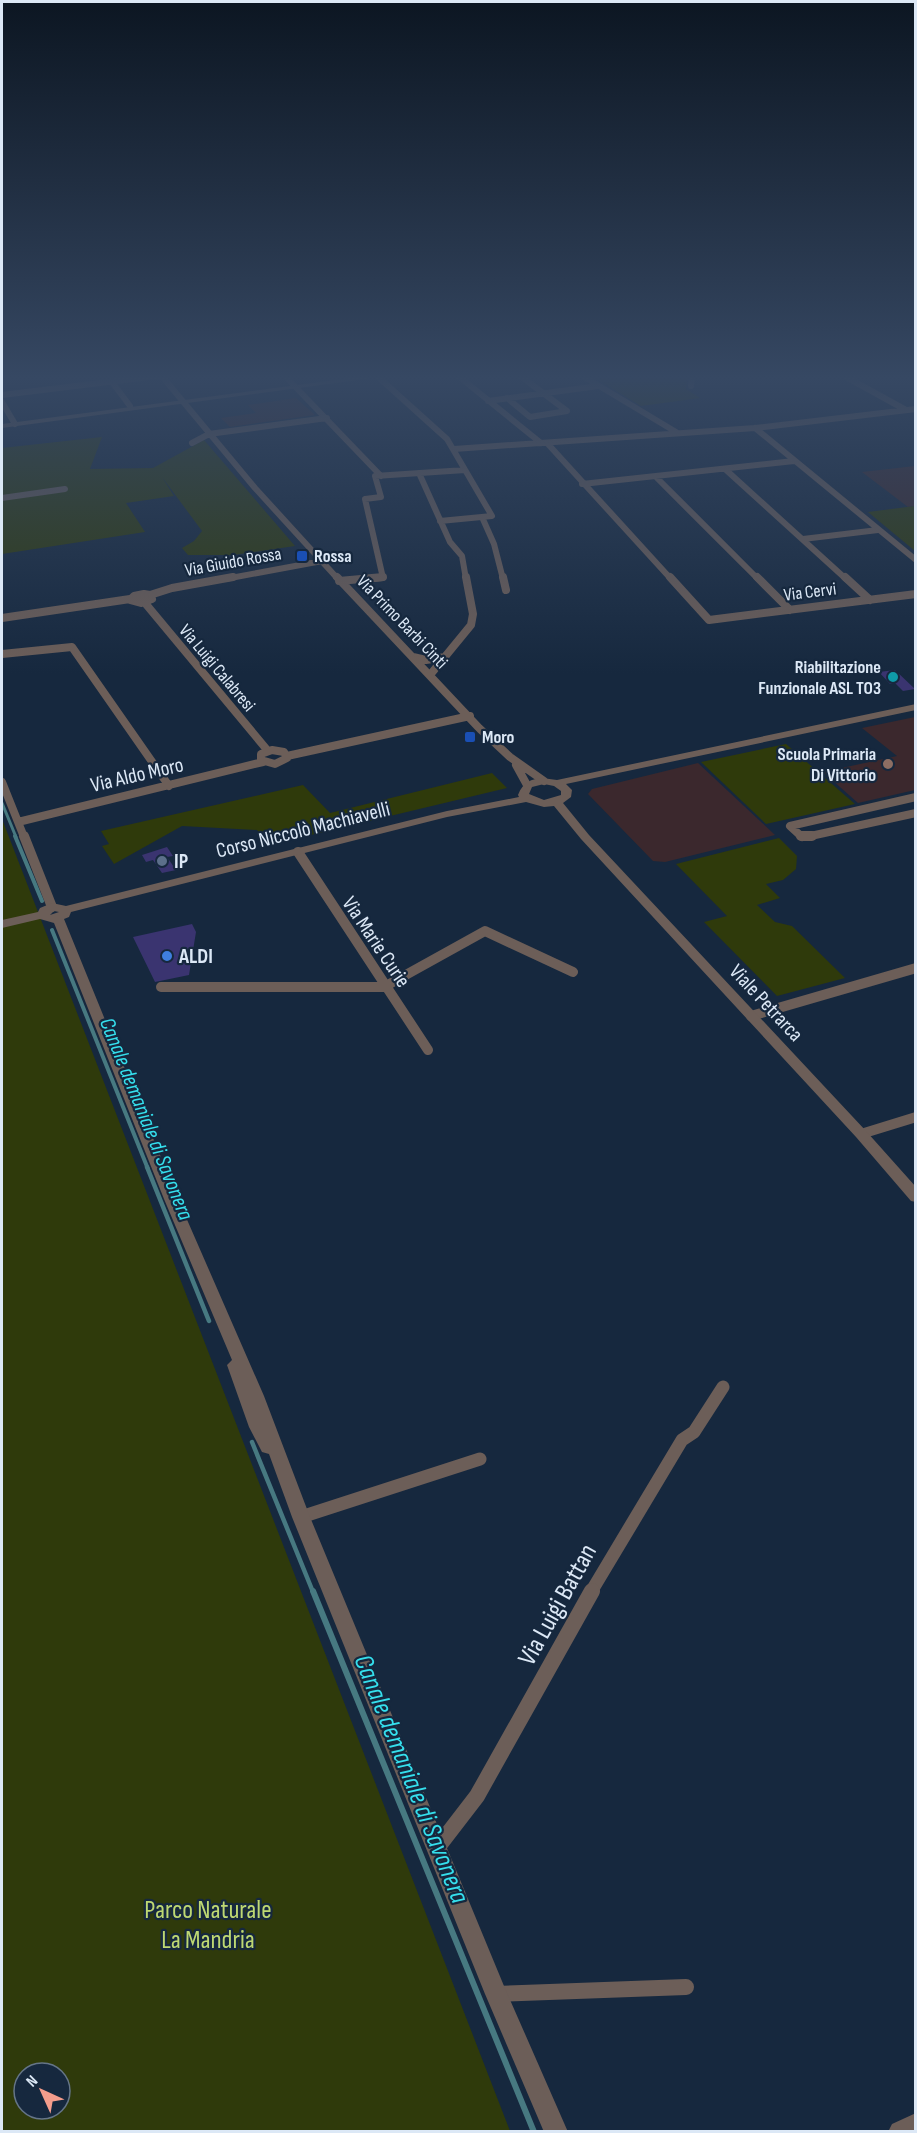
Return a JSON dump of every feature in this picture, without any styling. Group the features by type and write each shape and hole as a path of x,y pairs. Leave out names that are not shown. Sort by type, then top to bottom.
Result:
{"street":[{"name":"Via Primo Barbi Cinti","path":"242,475 339,580 470,716 507,752 544,781"},
{"path":"339,580 383,578 365,499 381,497 378,476 398,475"},
{"path":"420,475 450,542 462,556 473,614 471,625 430,675"},
{"path":"440,521 492,516 468,475"},
{"path":"573,475 582,484 677,475"},
{"path":"731,475 870,600"},
{"path":"810,475 915,560"},
{"path":"656,477 790,610"},
{"name":"Via Cervi","path":"582,484 709,620 915,594"},
{"path":"2,498 65,489"},
{"path":"482,517 494,544 506,590"},
{"path":"804,539 878,530"},
{"name":"Via Giuido Rossa","path":"2,618 130,598 136,595 147,599 172,588 322,561"},
{"name":"Via Luigi Calabresi","path":"147,599 268,751"},
{"path":"2,654 72,647 170,786"},
{"path":"413,657 426,660 445,657"},
{"path":"557,783 915,707"},
{"path":"263,762 260,756 268,751 280,751 287,756 470,716"},
{"name":"Via Primo Barbi Cinti","path":"507,752 526,791"},
{"name":"Via Aldo Moro","path":"18,822 263,762 279,763 287,756"},
{"path":"567,790 642,765"},
{"name":"Corso Niccolò Machiavelli","path":"2,924 447,814 526,791 544,781 557,783"},
{"path":"2,782 171,1199 258,1401 301,1517 493,1987 556,2132"},
{"path":"557,783 567,790"},
{"path":"526,791 552,803 566,797 567,790"},
{"path":"915,797 790,826 803,838 915,813"},
{"name":"Viale Petrarca","path":"552,803 861,1134 915,1197"},
{"name":"Via Marie Curie","path":"298,852 384,987 428,1050"},
{"path":"161,987 384,987 485,931 573,972"},
{"path":"751,1016 915,968"},
{"path":"861,1134 915,1117"},
{"path":"222,1317 240,1385 257,1427 288,1482"},
{"name":"Via Luigi Battan","path":"437,1848 477,1796 608,1562 682,1440 694,1432 723,1387"},
{"path":"301,1517 480,1459"},
{"path":"493,1987 686,1987"},
{"path":"900,2132 915,2125"}],"shaded area":[{"path":"865,475 915,475 915,506 908,507"},
{"name":"Scuola Primaria Di Vittorio","path":"915,717 915,790 858,803 823,772 897,756 862,728"},
{"path":"698,763 775,835 665,862 653,861 588,794 592,789"}],"green space":[{"path":"2,475 234,475 295,546 233,555 188,555 182,548 194,541 202,531 162,477 174,496 126,503 145,532 2,554"},
{"path":"915,506 915,551 868,512"},
{"path":"786,744 855,804 766,824 701,762"},
{"path":"492,773 507,788 269,845 257,830 182,826 114,864 102,846 109,844 101,831 303,785 330,813"},
{"name":"Parco Naturale La Mandria","path":"2,819 510,2131 2,2131"},
{"path":"779,838 797,856 796,869 783,880 766,884 780,898 757,905 775,922 792,926 845,978 777,996 704,922 727,916 676,864"}],"building":[{"name":"Riabilitazione Funzionale ASL TO3","path":"895,670 915,689 903,691 895,683 890,684 879,672"},
{"name":"IP","path":"167,847 173,856 167,857 176,870 162,873 153,860 146,862 142,855"},
{"name":"ALDI","path":"192,924 196,932 189,975 155,982 133,937"}],"waterway":[{"name":"Canale demaniale di Savonera","path":"2,803 16,837"},
{"name":"Canale demaniale di Savonera","path":"15,836 42,901"},
{"name":"Canale demaniale di Savonera","path":"52,930 148,1169"},
{"name":"Canale demaniale di Savonera","path":"147,1167 209,1321"},
{"name":"Canale demaniale di Savonera","path":"252,1442 313,1592"},
{"name":"Canale demaniale di Savonera","path":"313,1591 534,2132"}],"place":[{"name":"Rossa","path":"302,556"},
{"name":"Riabilitazione Funzionale ASL TO3","path":"893,677"},
{"name":"Moro","path":"470,737"},
{"name":"Scuola Primaria Di Vittorio","path":"888,764"},
{"name":"IP","path":"162,861"},
{"name":"ALDI","path":"167,956"}]}
